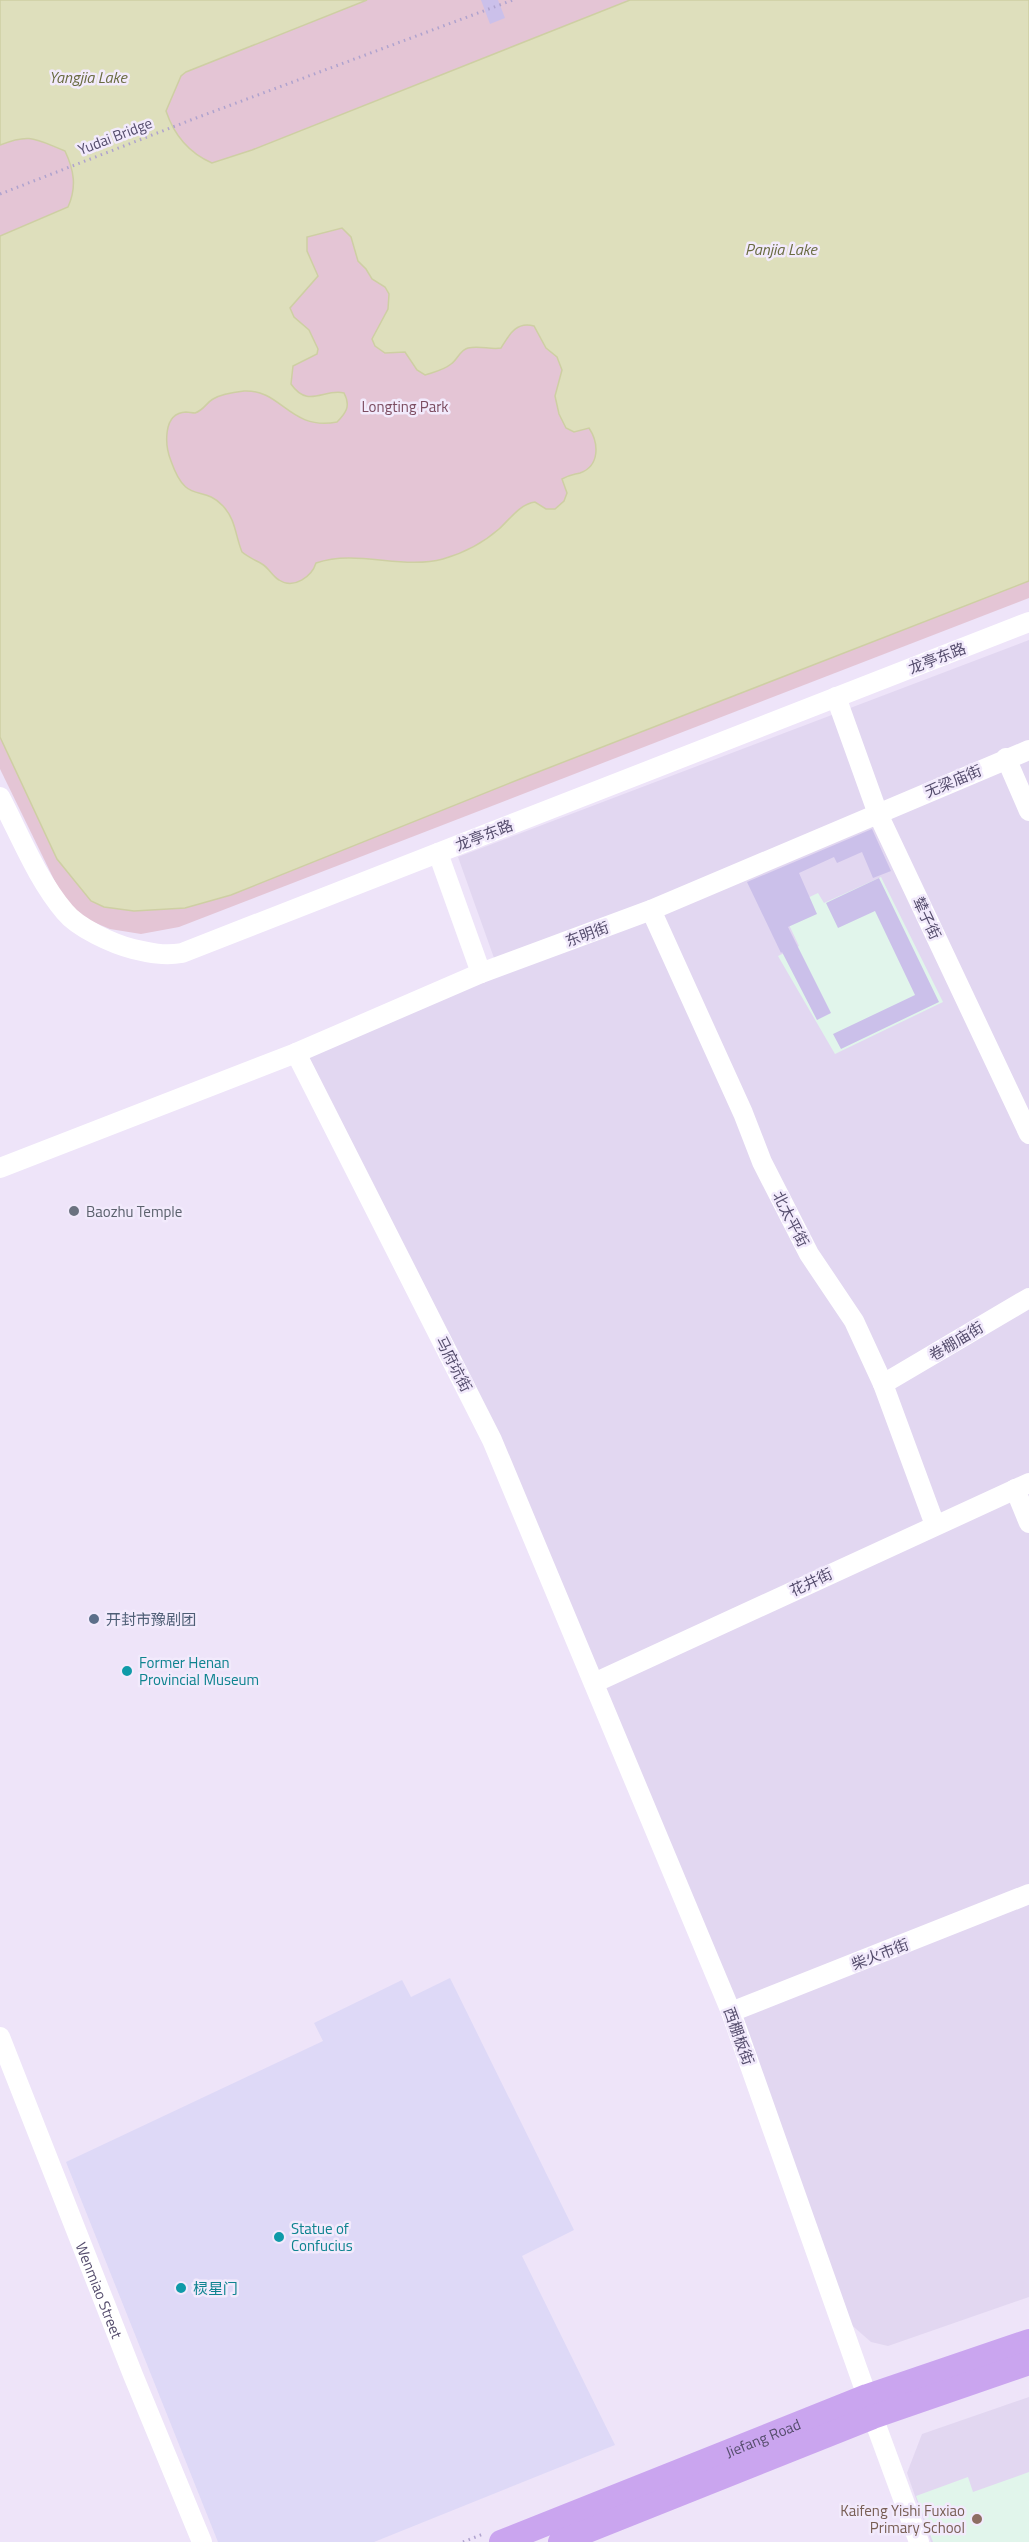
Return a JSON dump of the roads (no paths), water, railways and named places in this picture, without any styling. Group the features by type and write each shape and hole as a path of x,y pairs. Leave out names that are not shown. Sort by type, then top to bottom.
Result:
{"main road":[{"name":"Jiefang Road","path":"560,2542 870,2407 1029,2341"},
{"name":"Jiefang Road","path":"501,2542 870,2407 1029,2363"}],"street":[{"name":"龙亭东路","path":"0,796 44,883 66,914 95,934 122,947 165,956 182,953 1029,622"},
{"name":"辇子街","path":"836,697 878,814 1029,1134"},
{"name":"无梁庙街","path":"878,814 1029,750"},
{"path":"1006,758 1029,811"},
{"name":"东明街","path":"0,1168 296,1053 481,973 651,910 878,814"},
{"path":"438,853 481,973"},
{"name":"北太平街","path":"651,910 743,1113 762,1162 809,1254 854,1321 883,1384 935,1524"},
{"name":"马府坑街","path":"296,1053 492,1440 594,1683"},
{"name":"卷棚庙街","path":"883,1384 1029,1298"},
{"path":"1022,1486 1029,1523"},
{"name":"花井街","path":"594,1683 935,1524 1022,1486"},
{"name":"西棚板街","path":"594,1683 731,2012 919,2542"},
{"name":"柴火市街","path":"731,2012 1029,1894"},
{"name":"Wenmiao Street","path":"0,2037 137,2385 202,2542"}],"water":[{"name":"Panjia Lake","path":"0,0 367,0 186,72 181,76 166,111 173,128 183,142 196,154 212,163 252,150 630,0 1029,0 1029,581 520,779 231,895 185,908 134,911 104,907 91,901 57,859 0,737 0,236 68,207 73,186 71,165 65,151 47,143 26,138 0,145","holes":["342,228 351,237 358,261 372,279 385,287 389,294 388,309 372,339 375,346 385,353 405,352 417,370 425,375 448,366 465,349 501,348 510,334 518,327 534,326 546,348 557,357 562,370 555,396 559,414 566,428 574,432 589,428 595,440 596,454 587,470 562,479 567,493 564,501 555,509 546,509 535,502 530,503 486,539 458,554 427,562 363,558 332,559 316,563 311,573 302,580 285,583 242,552 233,522 223,506 215,499 195,492 183,484 169,455 167,431 169,424 178,414 195,413 216,397 244,391 268,396 296,416 308,421 321,423 337,422 340,419 347,406 344,393 337,392 310,397 297,391 291,384 293,366 317,354 318,349 309,330 294,317 290,308 318,276 307,251 307,237"]}],"place":[{"name":"Baozhu Temple","path":"74,1211"},
{"name":"开封市豫剧团","path":"94,1619"},
{"name":"Former Henan Provincial Museum","path":"127,1671"},
{"name":"Statue of Confucius","path":"279,2237"},
{"name":"棂星门","path":"181,2288"},
{"name":"Kaifeng Yishi Fuxiao Primary School","path":"977,2519"}],"water label":[{"name":"Yangjia Lake","path":"88,77"}],"park label":[{"name":"Longting Park","path":"405,406"}]}
